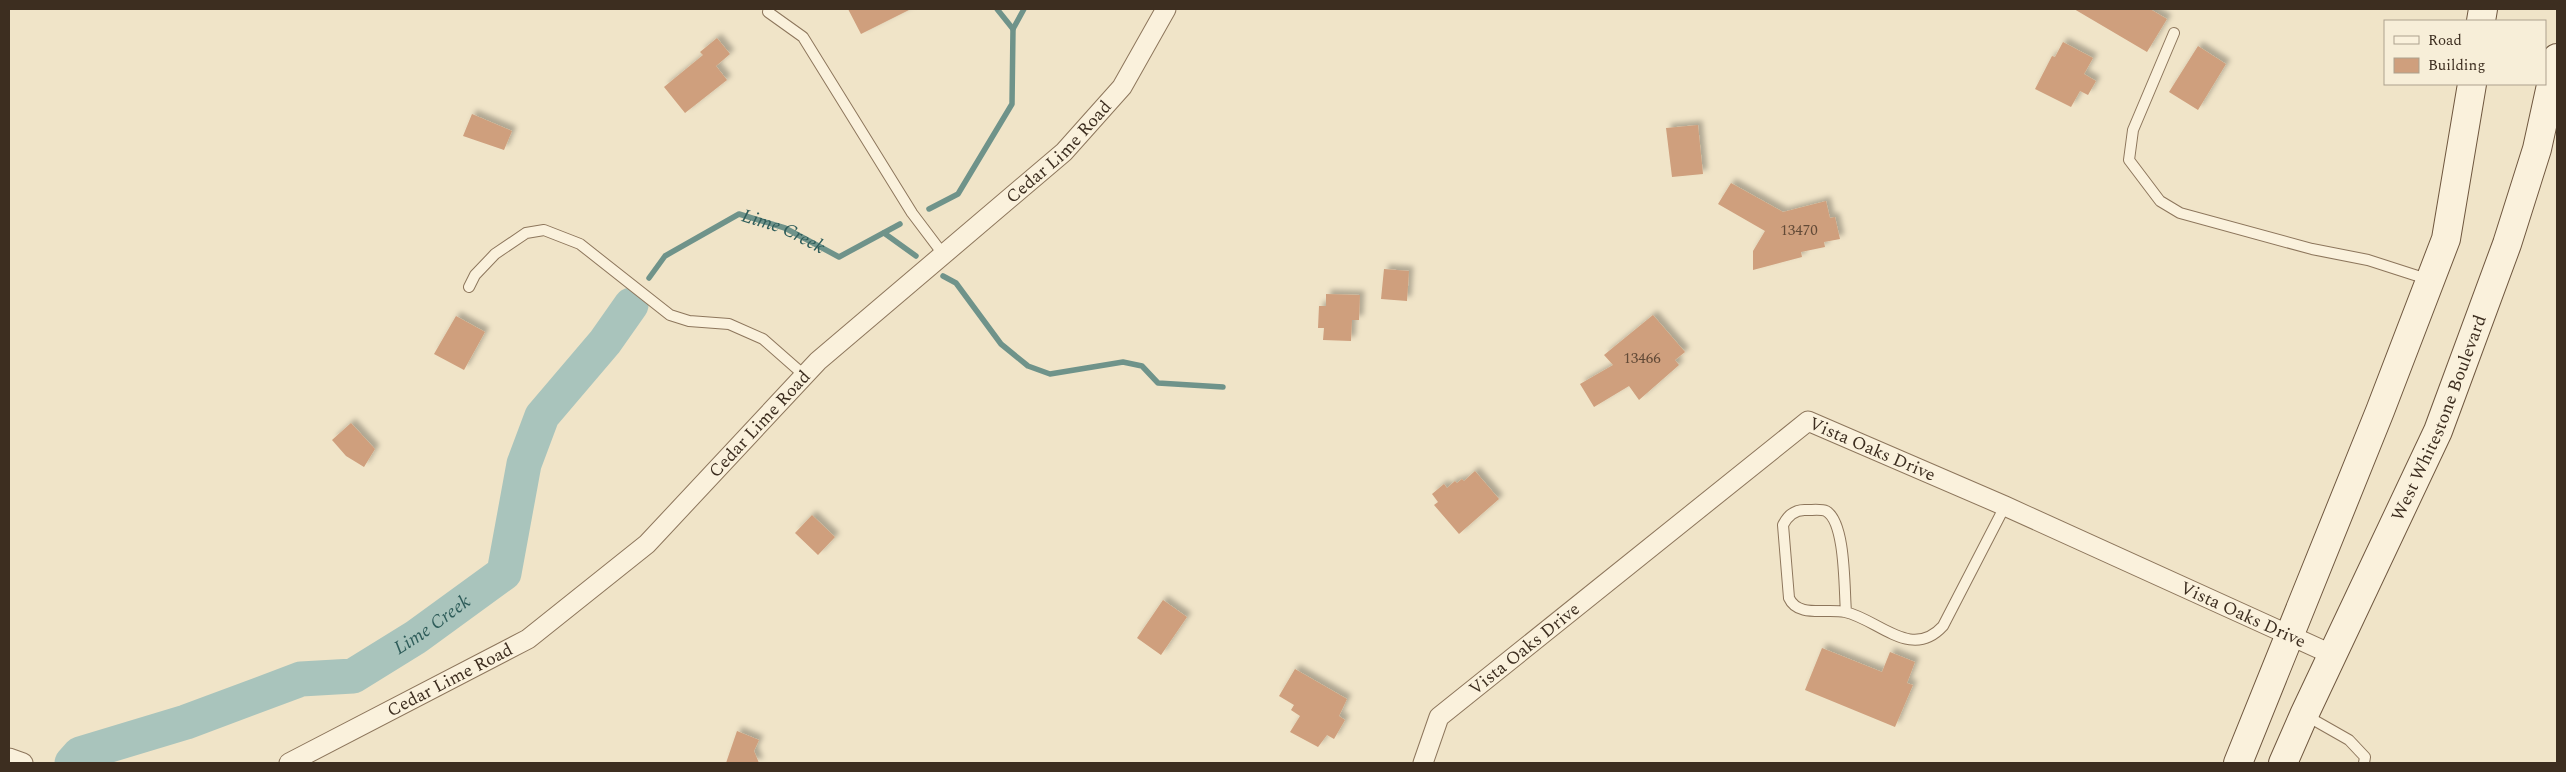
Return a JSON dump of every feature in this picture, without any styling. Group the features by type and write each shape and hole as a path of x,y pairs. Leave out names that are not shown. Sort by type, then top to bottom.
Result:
{"main road":[{"name":"West Whitestone Boulevard","path":"2283,763 2438,431 2507,244 2537,149 2557,58"},
{"path":"2238,763 2446,239 2472,85"}],"street":[{"name":"Cedar Lime Road","path":"289,763 528,639 646,544 818,361 1064,152 1122,86 1166,9"},
{"name":"Vista Oaks Drive","path":"1423,763 1439,717 1808,421 2005,506 2333,654"},
{"path":"9,758 24,763"}],"lane":[{"path":"768,12 803,37 912,213 943,254"},
{"path":"2174,33 2133,130 2129,160 2160,201 2180,213 2312,249 2368,260 2430,280"},
{"path":"469,286 475,275 495,254 526,233 544,230 580,244 670,315 689,321 729,324 764,339 804,375"},
{"path":"1846,612 1839,530 1834,518 1825,510 1802,509 1787,516 1783,525 1789,598 1793,607 1801,611 1846,612 1903,639 1923,639 1935,634 1943,626 2005,506"},
{"path":"2304,715 2349,740 2365,757 2364,763"}],"building":[{"path":"848,9 911,9 861,34"},
{"path":"2074,9 2150,9 2167,19 2147,52"},
{"path":"717,38 730,54 716,66 727,80 685,113 664,87 703,55 700,52"},
{"path":"2063,42 2093,58 2084,74 2096,81 2088,95 2080,91 2071,107 2035,89 2052,56 2055,57"},
{"path":"2198,46 2226,64 2198,110 2169,92"},
{"path":"472,114 512,131 504,150 463,136"},
{"path":"1698,125 1703,174 1672,177 1666,128"},
{"path":"1731,183 1783,212 1826,201 1830,218 1835,217 1840,239 1824,242 1825,247 1801,252 1802,257 1753,270 1753,251 1765,231 1718,204"},
{"path":"1384,269 1409,271 1407,301 1381,299"},
{"path":"1326,294 1360,295 1359,320 1352,320 1351,341 1323,340 1324,328 1318,328 1319,306 1326,306"},
{"path":"1653,315 1685,352 1675,360 1679,365 1639,400 1629,386 1594,407 1580,384 1613,365 1604,355"},
{"path":"456,316 485,332 464,370 434,354"},
{"path":"351,423 375,449 364,467 346,456 332,440"},
{"path":"1475,471 1499,499 1459,534 1434,505 1438,502 1432,494 1444,484 1447,488 1455,481 1457,483 1462,479 1464,481"},
{"path":"812,515 835,537 818,555 795,533"},
{"path":"1163,600 1187,617 1161,655 1137,638"},
{"path":"1822,648 1882,672 1890,652 1915,662 1907,683 1913,685 1895,727 1805,690"},
{"path":"1295,669 1347,699 1339,716 1345,720 1334,739 1327,735 1318,747 1290,732 1300,716 1291,710 1294,705 1279,696"},
{"path":"737,731 759,740 754,751 759,763 726,763"}],"waterway":[{"name":"Lime Creek","path":"929,209 958,194 1012,104 1013,29 997,9"},
{"path":"1013,29 1024,9"},
{"name":"Lime Creek","path":"649,278 665,256 739,214 785,228 839,257 900,224"},
{"path":"884,233 916,256"},
{"path":"943,276 956,283 1001,344 1028,366 1050,374 1123,362 1142,366 1158,383 1223,387"},
{"name":"Lime Creek","path":"72,763 80,754 186,722 301,679 353,676 416,637 504,573 524,464 542,416 605,342 631,305"}]}
